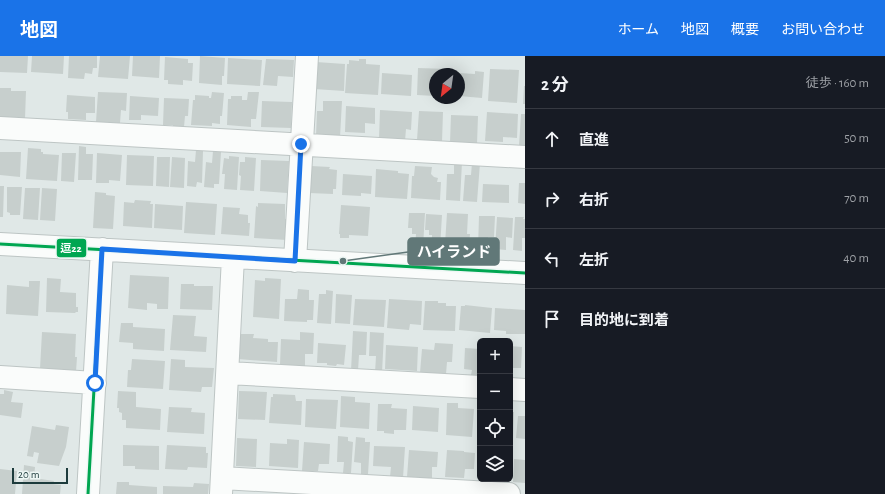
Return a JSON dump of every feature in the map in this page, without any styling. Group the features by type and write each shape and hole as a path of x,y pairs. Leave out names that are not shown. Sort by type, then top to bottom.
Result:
{"street":[{"path":"295,261 307,56"},
{"path":"0,128 525,157"},
{"path":"0,244 525,273"},
{"path":"88,494 102,249"},
{"path":"233,257 222,486 509,494"},
{"path":"228,373 477,387"},
{"path":"0,378 95,383"},
{"path":"513,389 525,390"}],"building":[{"path":"0,56 28,56 27,73 0,72"},
{"path":"32,56 64,56 63,74 31,72"},
{"path":"69,56 97,56 97,68 93,68 92,74 85,73 84,79 68,78"},
{"path":"100,56 130,56 128,79 98,77"},
{"path":"133,56 160,56 159,78 132,76"},
{"path":"200,56 225,58 222,85 199,83"},
{"path":"165,57 188,59 188,63 193,63 192,81 183,80 183,85 168,84 168,80 164,80"},
{"path":"228,58 262,60 260,86 227,84"},
{"path":"266,59 294,60 293,77 278,76 277,86 263,85"},
{"path":"359,59 366,59 366,64 380,65 378,95 345,93 347,64 349,64 349,60 359,61"},
{"path":"316,62 345,64 344,91 314,89"},
{"path":"418,68 429,68 429,96 417,95"},
{"path":"490,69 519,70 517,103 488,101"},
{"path":"475,71 484,72 482,98 465,97 465,73 475,74"},
{"path":"382,73 412,75 411,96 381,94"},
{"path":"524,86 525,104 523,104"},
{"path":"0,88 11,88 11,91 26,91 25,119 0,117"},
{"path":"98,92 127,93 126,111 121,110 120,123 96,122"},
{"path":"212,92 224,93 220,124 212,123 212,126 191,125 193,100 195,100 195,95 209,96 209,98 211,98"},
{"path":"248,92 259,92 256,119 251,119 251,127 227,125 228,99 231,99 231,96 242,96 242,100 247,100"},
{"path":"67,95 95,97 95,113 86,113 86,120 68,119 68,112 66,112"},
{"path":"130,96 159,98 158,116 141,115 141,120 129,120"},
{"path":"164,98 189,99 188,116 185,116 184,127 173,129 173,125 163,125"},
{"path":"262,101 292,102 291,128 261,127"},
{"path":"323,101 342,101 340,137 316,136 317,111 323,111"},
{"path":"346,106 375,108 375,124 365,123 365,133 345,132"},
{"path":"380,110 412,112 411,130 406,129 405,141 379,139"},
{"path":"419,111 443,112 442,142 417,140"},
{"path":"487,112 518,114 517,138 503,137 503,142 485,141"},
{"path":"521,114 525,114 525,146 519,146"},
{"path":"451,115 478,116 477,144 450,143"},
{"path":"79,146 86,147 86,154 93,154 92,180 78,180"},
{"path":"28,148 41,149 43,154 59,155 57,181 26,179"},
{"path":"196,150 203,151 202,183 197,182 196,187 187,186 188,161 195,162"},
{"path":"213,151 221,152 219,184 214,184 214,188 204,187 206,162 212,163"},
{"path":"0,152 21,152 20,177 0,175"},
{"path":"62,153 76,153 74,182 61,181"},
{"path":"97,153 122,155 120,181 109,180 109,183 96,183"},
{"path":"127,155 154,156 153,186 126,185"},
{"path":"229,156 239,157 237,190 224,189 225,174 222,174 224,158 229,159"},
{"path":"157,157 170,157 169,187 156,186"},
{"path":"172,157 185,158 184,188 170,187"},
{"path":"245,157 256,158 254,191 240,190 240,162 245,162"},
{"path":"261,160 289,161 287,193 260,191"},
{"path":"454,162 462,162 460,201 446,200 447,174 454,174"},
{"path":"472,163 480,163 477,202 463,201 465,175 471,175"},
{"path":"311,166 330,167 329,169 337,170 336,189 333,189 333,194 309,193"},
{"path":"415,166 432,167 431,174 438,178 437,182 441,182 440,200 411,198 412,176 414,176"},
{"path":"376,169 398,171 398,173 409,174 407,199 375,197"},
{"path":"343,174 372,176 371,194 361,193 361,196 342,195"},
{"path":"519,183 525,183 525,204 518,203"},
{"path":"483,184 509,185 509,203 482,202"},
{"path":"0,186 4,186 3,217 0,217"},
{"path":"7,187 22,187 20,215 10,215 10,213 7,212"},
{"path":"25,188 40,188 38,220 23,219"},
{"path":"42,188 57,189 55,221 40,220"},
{"path":"95,192 115,196 113,229 93,228"},
{"path":"135,200 151,201 150,204 153,204 152,228 123,226 124,202 134,203"},
{"path":"186,202 217,204 215,235 184,233"},
{"path":"258,203 285,204 285,219 288,219 287,240 254,238 256,206 258,207"},
{"path":"155,204 183,206 182,230 154,228"},
{"path":"341,205 370,207 368,236 349,235 349,238 340,238"},
{"path":"223,207 240,208 239,214 248,215 248,223 250,223 249,236 221,234"},
{"path":"409,213 425,213 423,247 415,247 416,234 412,234 412,228 408,228"},
{"path":"447,213 468,214 467,234 470,234 469,246 467,246 467,248 447,247 447,244 445,244"},
{"path":"426,214 442,215 440,248 432,247 432,235 429,235 429,230 425,230"},
{"path":"479,216 495,216 494,237 488,237 487,250 478,249"},
{"path":"497,217 513,218 512,238 506,237 506,250 495,249"},
{"path":"515,217 524,217 523,219 525,219 525,238 522,238 522,251 513,250"},
{"path":"130,275 169,277 168,309 157,309 157,304 147,303 147,310 128,308"},
{"path":"47,278 61,279 60,292 76,293 76,307 78,307 78,312 46,312"},
{"path":"265,278 281,279 279,319 253,317 255,280 265,281"},
{"path":"29,281 40,281 38,316 6,314 7,285 29,287"},
{"path":"181,284 213,286 212,310 180,309"},
{"path":"298,289 309,290 309,300 314,300 313,320 307,320 307,322 284,321 285,299 297,299"},
{"path":"326,290 333,291 331,324 317,323 319,294 326,294"},
{"path":"336,294 352,295 350,324 335,323"},
{"path":"355,299 386,300 384,327 353,325"},
{"path":"389,299 422,301 421,325 410,324 409,330 387,328"},
{"path":"425,301 438,301 438,303 446,303 446,306 456,306 455,331 423,330"},
{"path":"465,305 492,308 490,333 459,330 461,306"},
{"path":"495,308 525,310 525,334 506,334 506,331 494,330"},
{"path":"173,315 196,316 194,336 207,337 206,352 170,350"},
{"path":"121,323 133,323 133,327 165,329 164,351 133,349 133,343 119,342"},
{"path":"353,331 367,332 366,355 359,355 358,371 351,371"},
{"path":"42,332 76,334 76,372 40,369"},
{"path":"300,332 314,333 313,354 305,354 305,367 280,365 281,339 300,340"},
{"path":"370,332 384,333 382,373 375,373 376,356 369,356"},
{"path":"239,334 254,334 253,338 268,339 268,342 278,342 277,362 238,359"},
{"path":"318,343 346,345 344,365 337,364 336,366 327,365 327,363 317,363"},
{"path":"435,343 453,344 452,362 447,362 446,374 420,373 422,349 434,350"},
{"path":"386,345 418,347 417,371 385,369"},
{"path":"513,346 522,347 521,368 513,368"},
{"path":"465,348 477,349 477,375 471,375 472,370 464,369"},
{"path":"132,359 165,361 163,389 127,387 128,370 131,370"},
{"path":"171,359 185,360 185,367 214,368 212,387 202,387 201,392 169,390"},
{"path":"4,390 13,392 11,402 23,403 21,418 0,415 0,394 4,394"},
{"path":"118,391 136,392 136,407 161,409 160,430 126,428 126,420 122,420 122,413 119,412 119,408 117,408"},
{"path":"239,391 267,392 265,420 238,419"},
{"path":"273,394 295,395 296,401 302,401 301,425 269,423 271,397 273,397"},
{"path":"341,396 355,397 355,402 370,403 369,429 340,427"},
{"path":"306,399 338,400 336,429 305,427"},
{"path":"447,403 458,403 458,408 474,409 472,437 446,435"},
{"path":"378,404 392,404 391,408 407,409 406,430 394,430 394,434 384,433 384,431 377,431"},
{"path":"413,406 439,408 438,432 412,430"},
{"path":"169,407 192,408 191,412 205,413 204,434 167,432"},
{"path":"513,412 514,412 513,440"},
{"path":"518,416 525,416 525,439 516,438"},
{"path":"56,425 69,427 66,447 59,466 37,463 39,453 34,452 33,457 27,456 32,426 55,430"},
{"path":"338,436 348,437 348,441 353,442 351,473 343,473 344,462 337,462"},
{"path":"356,437 365,438 365,442 370,442 368,474 361,474 361,463 354,462"},
{"path":"237,438 257,439 256,467 236,466"},
{"path":"287,439 299,440 298,468 269,466 270,443 287,444"},
{"path":"304,442 330,444 329,464 319,464 318,471 302,471"},
{"path":"123,445 159,446 159,470 135,469 135,466 123,466"},
{"path":"167,445 206,447 206,453 208,453 207,468 188,467 187,470 165,469"},
{"path":"374,446 405,447 403,478 390,477 391,467 373,466"},
{"path":"409,450 438,452 437,467 432,467 432,479 407,477"},
{"path":"447,450 475,453 474,469 465,469 464,478 445,477"},
{"path":"514,459 525,460 525,483 513,482"},
{"path":"24,465 35,467 34,478 54,481 53,484 61,485 60,494 22,494"},
{"path":"0,469 17,471 15,494 0,494"},
{"path":"117,482 129,482 129,485 157,487 157,494 116,494"},
{"path":"194,483 209,484 208,494 163,494 163,486 193,487"}],"transit line":[{"name":"逗22","path":"0,244 525,273"},
{"name":"逗22","path":"88,494 102,249"}],"place":[{"name":"ハイランド","path":"343,261"}],"route":[{"path":"95,383 102,249 295,261 301,144"}]}
